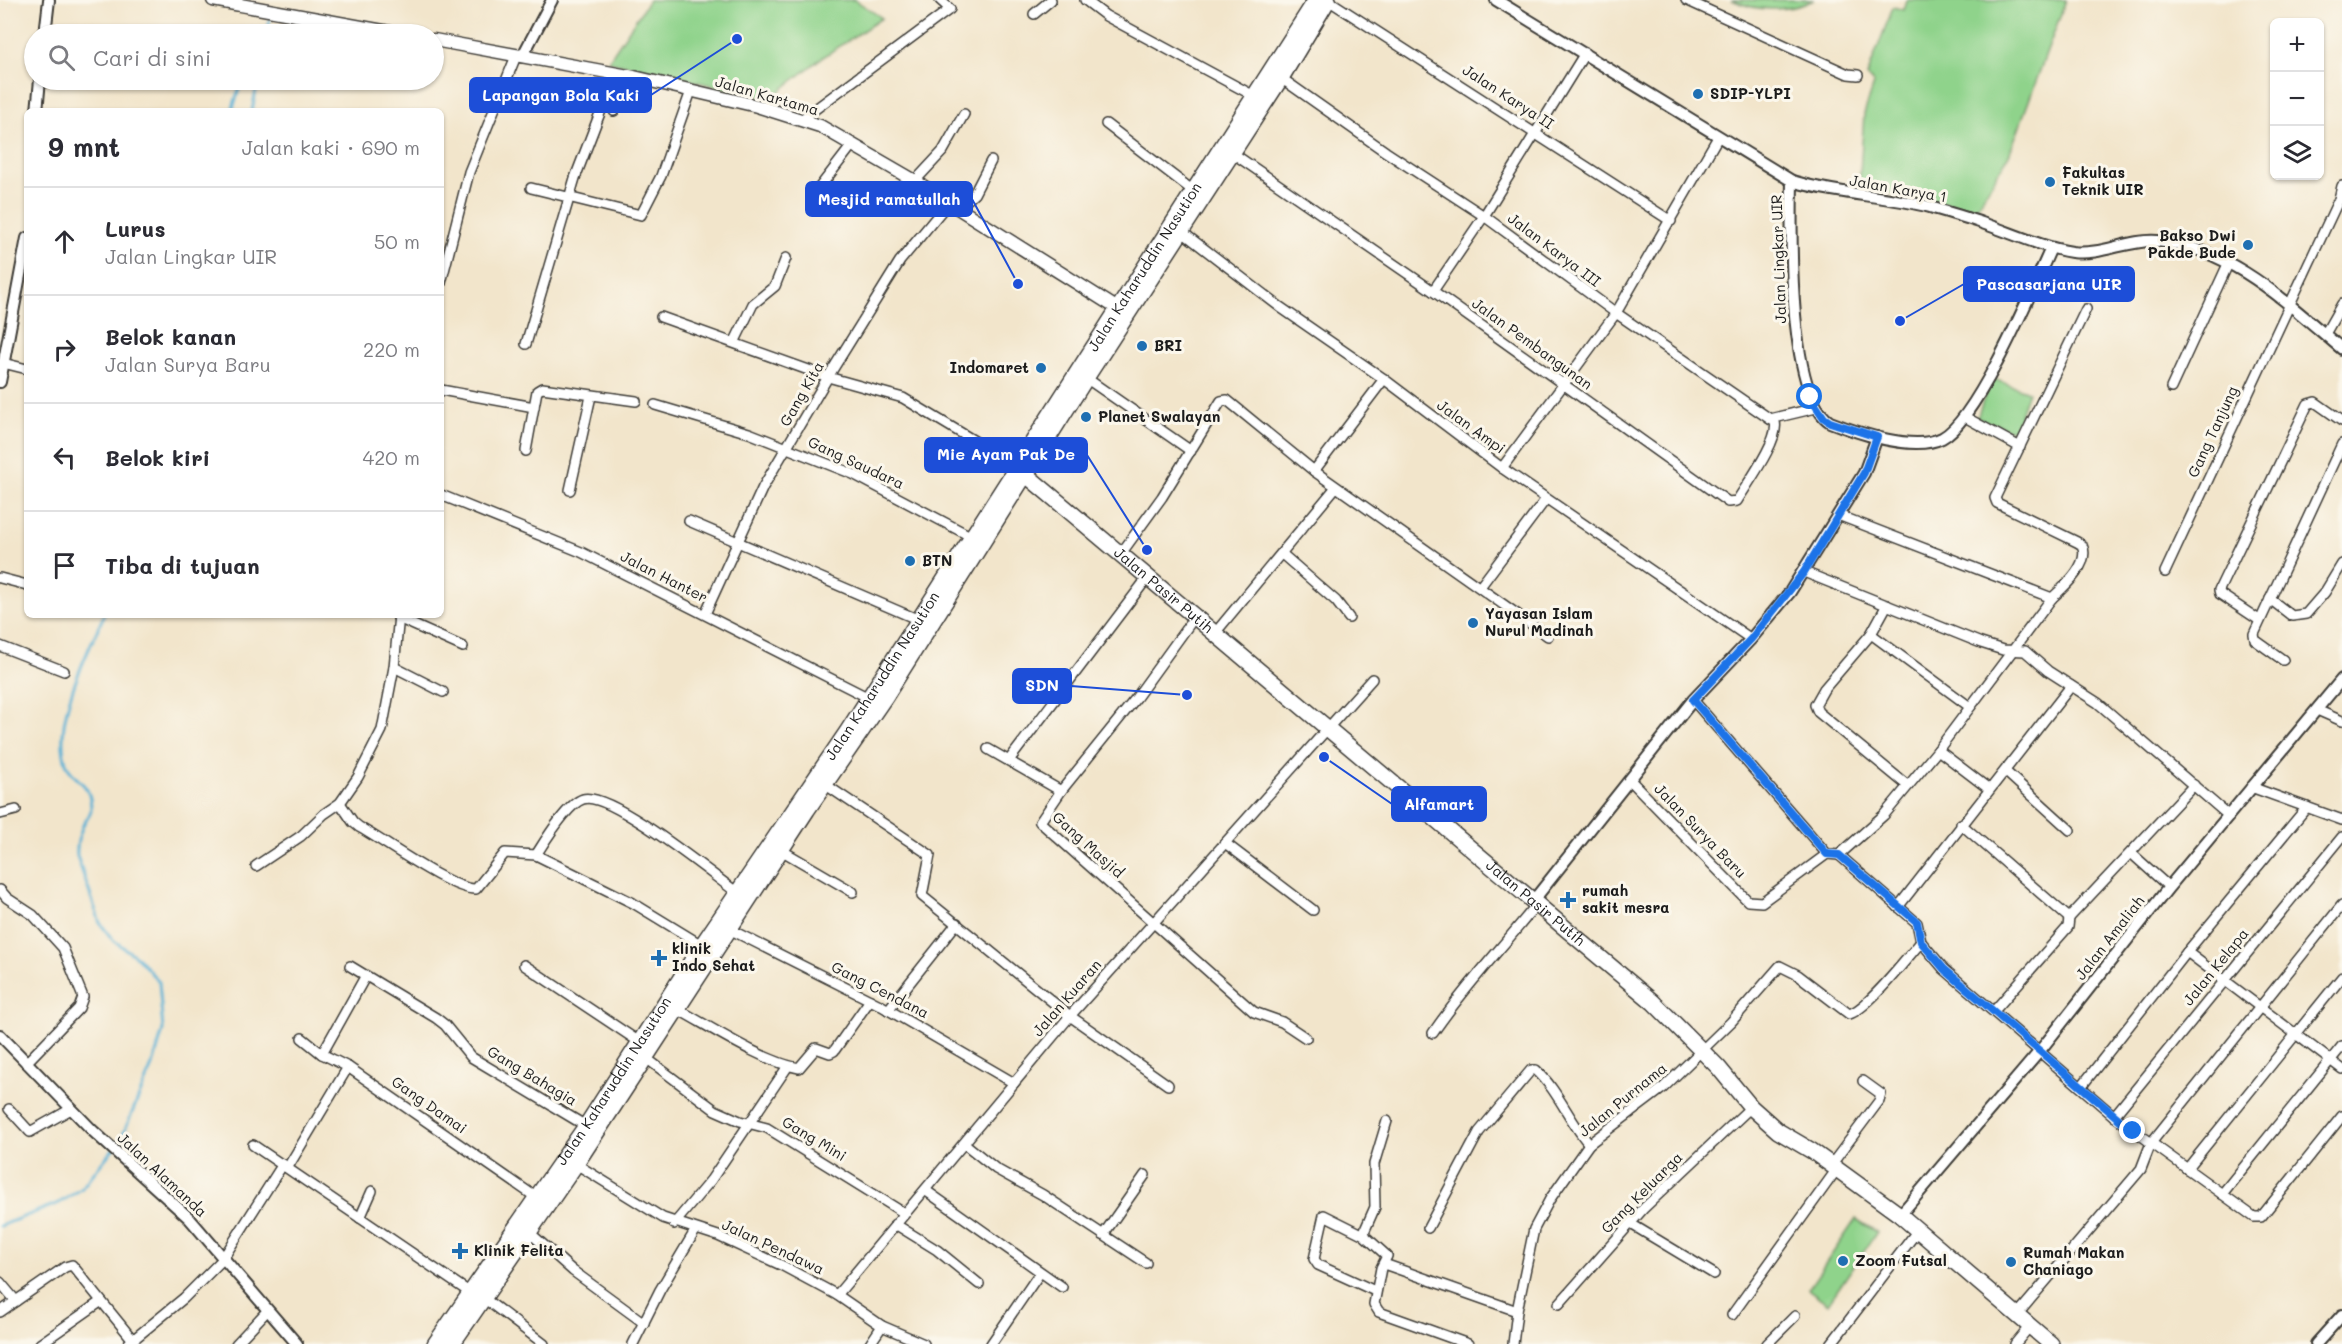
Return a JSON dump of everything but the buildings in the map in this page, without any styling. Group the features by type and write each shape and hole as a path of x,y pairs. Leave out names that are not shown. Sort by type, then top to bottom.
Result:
{"highway":[{"name":"Jalan Kaharuddin Nasution","path":"435,1344 478,1297 529,1232 679,1010 708,950 739,894 920,620 972,537 1086,378 1281,78 1316,0"},
{"name":"Jalan Kaharuddin Nasution","path":"454,1343 478,1297 537,1198 641,1043 708,950 729,930 885,698 1192,190 1307,23 1328,0"},
{"name":"Jalan Pasir Putih","path":"1021,470 1653,1002 1702,1051 1751,1107 1779,1131 1900,1215 2050,1344"}],"main road":[{"path":"213,0 346,24"},
{"name":"Jalan Kartama","path":"444,42 634,77 802,119 853,144 915,181 1118,309"}],"street":[{"path":"46,24 49,0"},
{"path":"444,271 469,172 519,57 552,0"},
{"path":"802,119 950,9 940,0"},
{"path":"1034,14 1051,0"},
{"path":"1085,0 1106,16 1256,98"},
{"name":"Jalan Karya II","path":"1328,0 1535,131 1594,174 1671,221"},
{"name":"Jalan Karya 1","path":"1496,0 1792,181 1842,194 1927,207 1982,223 2051,248 2085,254 2131,242 2156,241 2208,253 2229,262 2342,349"},
{"path":"1686,0 1848,74 1858,75"},
{"path":"1433,291 1485,216 1535,131 1586,53"},
{"path":"526,344 569,197 615,74"},
{"path":"614,111 634,77"},
{"name":"Jalan Karya III","path":"1281,78 1386,152 1485,216 1616,314 1770,419"},
{"path":"37,108 39,90"},
{"path":"531,188 638,215 643,213 673,145 692,91"},
{"path":"915,181 943,151 964,114"},
{"path":"1106,124 1192,190"},
{"path":"1502,468 1616,314 1718,137"},
{"path":"816,192 853,144"},
{"name":"Jalan Pembangunan","path":"1231,152 1433,291 1732,503 1737,501 1769,447 1776,430 1775,422 1770,419"},
{"name":"Gang Kita","path":"705,614 763,488 900,261 953,206 974,194 991,161"},
{"name":"Jalan Lingkar UIR","path":"1792,181 1792,268 1797,329 1810,397 1816,408"},
{"name":"Gang Tanjung","path":"2165,572 2338,200 2342,186"},
{"name":"Jalan Ampi","path":"1181,231 1280,307 1384,379 1502,468 1751,639"},
{"path":"1770,419 1816,408 1830,422 1877,437 1907,443 1941,439 1965,417 2014,327 2051,248"},
{"path":"0,382 24,258"},
{"path":"735,341 753,304 775,286 786,258"},
{"path":"2171,388 2229,262"},
{"path":"2325,334 2342,304"},
{"path":"1839,855 1884,815 1938,750 2052,598 2076,572 2084,550 2077,542 1995,501 1997,491 2086,309"},
{"path":"661,317 735,341 828,377 903,398 1021,470"},
{"path":"3,363 24,368"},
{"path":"1086,378 1191,451"},
{"path":"1314,471 1384,379"},
{"path":"526,451 537,391 540,388 636,401"},
{"path":"444,391 534,407"},
{"path":"570,490 591,396"},
{"path":"1120,555 1191,451 1221,401 1225,399 1314,471 1548,636"},
{"path":"2259,620 2220,594 2219,590 2308,404 2315,402 2342,421"},
{"name":"Gang Saudara","path":"655,405 787,448 853,474 972,537"},
{"path":"1965,417 2020,447"},
{"path":"1433,1033 1449,1008 1496,956 1535,902 1693,700 1751,639 1804,572 1864,473 1877,437"},
{"path":"2283,660 2255,640 2254,634 2342,444"},
{"path":"1216,632 1336,487"},
{"name":"Jalan Hanter","path":"444,496 581,552 869,698"},
{"path":"1480,587 1546,499"},
{"path":"1838,515 2052,598"},
{"path":"689,521 740,540 920,620"},
{"path":"1282,554 1336,601 1350,618"},
{"path":"2270,599 2292,616 2306,615 2325,592 2342,564"},
{"path":"1804,572 1981,643 2002,650 2025,651 2071,686 2098,703 2229,816"},
{"path":"0,578 24,584"},
{"path":"1010,759 1148,578"},
{"path":"1887,605 1871,634 1824,689 1815,705 1818,712 1908,786"},
{"path":"1061,791 1136,698 1196,615"},
{"path":"256,866 301,836 324,814 340,803 358,777 382,730 394,667 398,618"},
{"path":"402,618 463,647"},
{"path":"1871,634 1970,707"},
{"path":"0,646 64,671"},
{"path":"394,667 443,692"},
{"name":"Jalan Kuaran","path":"837,1295 1070,1016 1372,679"},
{"name":"Jalan Amaliah","path":"1900,1215 2039,1052 2169,887 2342,679"},
{"path":"1898,907 1989,789 2006,772 2071,686"},
{"path":"1693,700 1827,854 1839,855 1917,922 1921,942 1944,969 2114,1116 2247,1214 2254,1218 2262,1217 2342,1116"},
{"path":"2317,710 2342,721"},
{"name":"Gang Masjid","path":"988,749 1010,759 1061,791 1041,818 1041,826 1154,924"},
{"path":"1938,750 1989,789"},
{"path":"2006,772 2070,830"},
{"name":"Jalan Surya Baru","path":"1630,781 1748,901 1762,902 1827,854"},
{"path":"826,784 927,851 931,860 922,896 1070,1016 1168,1085"},
{"path":"1994,1011 2068,927 2069,918 2194,785"},
{"path":"2251,787 2342,820"},
{"path":"536,855 550,833 579,801 597,798 665,838 739,894"},
{"path":"340,803 359,827 448,880 471,890 476,889 505,853 536,855 633,903 708,950"},
{"path":"2081,1087 2187,952 2307,807"},
{"path":"0,814 16,810"},
{"path":"1961,824 2069,918"},
{"name":"Jalan Kelapa","path":"2114,1116 2342,837"},
{"path":"1225,843 1313,910"},
{"path":"781,850 853,892"},
{"path":"2131,853 2169,887"},
{"path":"0,890 7,898 33,915 63,948 83,997 79,1008 26,1063"},
{"path":"2017,1314 2141,1169 2151,1143 2342,905"},
{"path":"888,1010 957,923"},
{"path":"1154,924 1254,1012 1282,1022 1306,1038"},
{"name":"Gang Cendana","path":"729,930 870,1000 1014,1083"},
{"name":"Jalan Purnama","path":"1513,1344 1517,1311 1534,1229 1540,1215 1589,1144 1663,1088 1702,1051 1780,966 1798,975 1849,1014 1855,1013 1879,990 1921,942"},
{"path":"2187,952 2342,1068"},
{"path":"524,964 641,1043"},
{"name":"Gang Bahagia","path":"350,966 436,1018 445,1025 471,1056 586,1126"},
{"path":"322,1054 365,977"},
{"path":"2187,1169 2342,977"},
{"path":"679,1010 788,1066 802,1067 816,1048 830,1053 834,1051 870,1000"},
{"name":"Jalan Alamanda","path":"0,1035 108,1145 189,1218 222,1260 297,1344"},
{"name":"Gang Damai","path":"302,1038 322,1054 348,1067 537,1198"},
{"path":"2222,1194 2342,1046"},
{"name":"Gang Mini","path":"646,1058 715,1110 750,1125 767,1128 904,1213"},
{"path":"674,1224 711,1180 788,1066"},
{"path":"0,1312 70,1265 130,1342 184,1298 222,1260 286,1166 348,1067"},
{"path":"1428,1228 1479,1132 1531,1070 1536,1070 1543,1077 1575,1128 1589,1144"},
{"path":"1732,1315 1879,1101 1881,1094 1863,1081"},
{"name":"Gang Keluarga","path":"1559,1304 1630,1224 1751,1107"},
{"path":"9,1109 31,1132 71,1109"},
{"path":"1364,1234 1375,1207 1374,1164 1387,1121"},
{"path":"965,1144 996,1170 1043,1195 1146,1263"},
{"path":"253,1145 544,1344"},
{"name":"Jalan Pendawa","path":"576,1164 674,1224 718,1236 837,1295 882,1326 924,1344"},
{"path":"1103,1235 1145,1175"},
{"path":"925,1190 1039,1274 1062,1287"},
{"path":"360,1218 372,1191"},
{"path":"1375,1291 1318,1265 1314,1259 1324,1215 1364,1234 1387,1256 1375,1291 1374,1304 1379,1312 1468,1344"},
{"path":"896,1224 937,1250 979,1284"},
{"path":"1630,1224 1714,1274"},
{"path":"1831,1344 1918,1230"},
{"path":"633,1344 695,1231"},
{"path":"529,1232 573,1271 644,1323"},
{"path":"1384,1264 1517,1311"},
{"path":"991,1344 1039,1274"},
{"path":"0,1282 16,1301"},
{"path":"40,1344 100,1302"},
{"path":"236,1344 267,1311"},
{"path":"2316,1344 2342,1315"},
{"path":"1767,1344 1795,1316"},
{"path":"870,1344 882,1326"},
{"path":"2015,1344 2030,1326"}],"green space":[{"path":"649,0 855,0 882,18 820,59 770,99 608,61"},
{"path":"1732,0 1814,0 1794,7 1773,9 1752,7"},
{"path":"1907,0 2066,0 2009,155 1976,209 1859,187 1864,114 1874,84 1867,76 1893,7 1904,10"},
{"path":"1991,378 2028,392 2014,431 1977,418"},
{"name":"Zoom Futsal","path":"1856,1219 1877,1232 1828,1304 1808,1289"}],"waterway":[{"path":"269,24 271,13"},
{"path":"233,108 239,90"},
{"path":"253,108 256,90"},
{"path":"0,1226 59,1203 81,1189 121,1139 154,1061 163,1030 159,982 138,958 113,940 100,923 77,856 80,833 91,811 90,799 85,787 66,763 63,746 64,727 73,688 103,618"}],"place":[{"name":"Lapangan Bola Kaki","path":"737,39"},
{"name":"SDIP-YLPI","path":"1698,94"},
{"name":"Fakultas Teknik UIR","path":"2050,182"},
{"name":"Bakso Dwi Pakde Bude","path":"2248,245"},
{"name":"Mesjid ramatullah","path":"1018,284"},
{"name":"Pascasarjana UIR","path":"1900,321"},
{"name":"BRI","path":"1142,346"},
{"name":"Indomaret","path":"1041,368"},
{"name":"Planet Swalayan","path":"1086,417"},
{"name":"Mie Ayam Pak De","path":"1147,550"},
{"name":"BTN","path":"910,561"},
{"name":"Yayasan Islam Nurul Madinah","path":"1473,623"},
{"name":"SDN","path":"1187,695"},
{"name":"Alfamart","path":"1324,757"},
{"name":"rumah sakit mesra","path":"1568,900"},
{"name":"klinik Indo Sehat","path":"659,958"},
{"name":"Klinik Felita","path":"460,1251"},
{"name":"Zoom Futsal","path":"1843,1261"},
{"name":"Rumah Makan Chaniago","path":"2011,1262"}],"route":[{"path":"1810,397 1816,408 1830,422 1877,437 1868,465 1790,592 1751,639 1693,700 1827,854 1839,855 1917,922 1921,932 1921,942 1944,969 2133,1131"}]}
